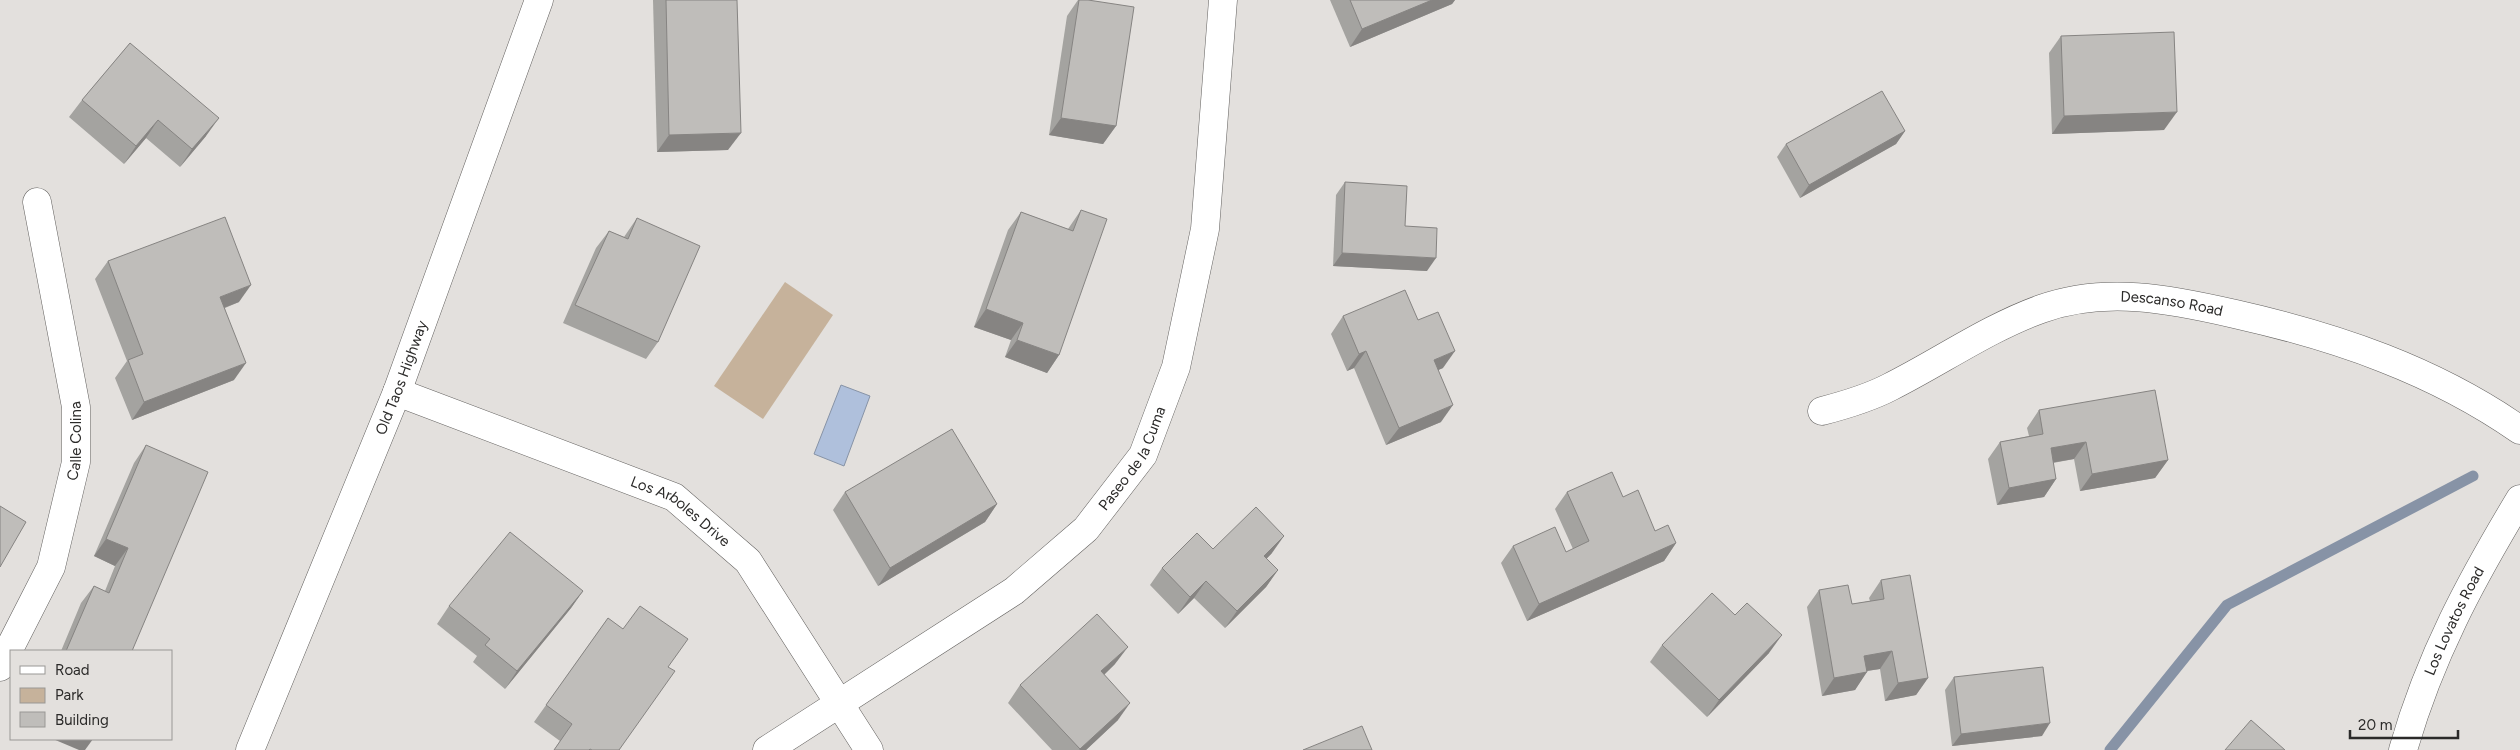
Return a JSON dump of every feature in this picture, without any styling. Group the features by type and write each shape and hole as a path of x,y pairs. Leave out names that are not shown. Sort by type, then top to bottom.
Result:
{"street":[{"name":"Old Taos Highway","path":"250,750 396,392 539,0"},
{"name":"Paseo de la Cuma","path":"768,750 838,703 1014,592 1086,528 1143,455 1176,367 1205,229 1223,0"},
{"name":"Calle Colina","path":"0,667 51,567 76,462 76,407 37,202"},
{"name":"Descanso Road","path":"1822,411 1890,388 2006,325 2040,309 2097,295 2164,300 2248,317 2366,350 2438,380 2495,412 2520,430"},
{"name":"Los Arboles Drive","path":"396,392 674,496 748,561 869,750"},
{"name":"Los Lovatos Road","path":"2404,750 2425,682 2445,633 2484,560 2520,499"}],"green space":[{"path":"785,282 833,315 763,419 714,386"}],"water":[{"path":"841,385 870,396 844,466 814,454"}],"building":[{"path":"666,0 737,0 741,133 669,135"},
{"path":"1079,0 1134,7 1116,126 1061,118"},
{"path":"1350,0 1432,0 1362,29"},
{"path":"2174,32 2177,112 2064,116 2061,36"},
{"path":"130,43 219,118 192,149 158,120 136,146 82,100"},
{"path":"1882,91 1905,131 1809,185 1786,144"},
{"path":"1345,182 1407,186 1405,226 1437,228 1436,258 1342,253"},
{"path":"1081,210 1107,219 1059,355 1017,340 1023,323 986,309 1021,212 1073,231"},
{"path":"225,217 251,285 220,297 246,363 144,402 128,360 143,354 108,261"},
{"path":"637,218 700,246 658,342 575,305 609,231 628,239"},
{"path":"1405,290 1418,320 1438,312 1455,351 1434,360 1453,405 1399,428 1366,351 1359,354 1343,316"},
{"path":"2155,390 2168,460 2092,474 2086,442 2051,448 2056,479 2009,488 2000,442 2043,434 2039,410"},
{"path":"952,429 997,504 890,568 845,492"},
{"path":"146,445 208,472 132,650 66,650 94,586 109,593 128,548 106,539"},
{"path":"1612,472 1623,497 1638,490 1655,531 1668,525 1676,543 1539,604 1513,546 1555,527 1566,552 1589,541 1567,492"},
{"path":"0,506 26,522 0,567"},
{"path":"1256,507 1284,536 1264,556 1278,570 1237,611 1206,581 1190,597 1162,568 1197,533 1213,549"},
{"path":"510,532 583,591 517,671 485,645 490,639 449,606"},
{"path":"1910,575 1928,678 1898,683 1892,651 1864,656 1867,672 1834,678 1819,590 1848,585 1852,604 1884,599 1881,580"},
{"path":"1712,593 1735,615 1747,603 1782,635 1719,700 1662,645"},
{"path":"640,606 688,639 668,667 675,671 619,750 554,750 572,724 546,705 608,618 623,629"},
{"path":"1097,614 1128,647 1101,671 1130,703 1080,749 1020,685"},
{"path":"2043,667 2050,723 1961,734 1954,677"},
{"path":"2251,720 2285,750 2225,750"},
{"path":"1362,726 1372,750 1303,750"}],"waterway":[{"path":"2110,750 2227,605 2473,476"}]}
